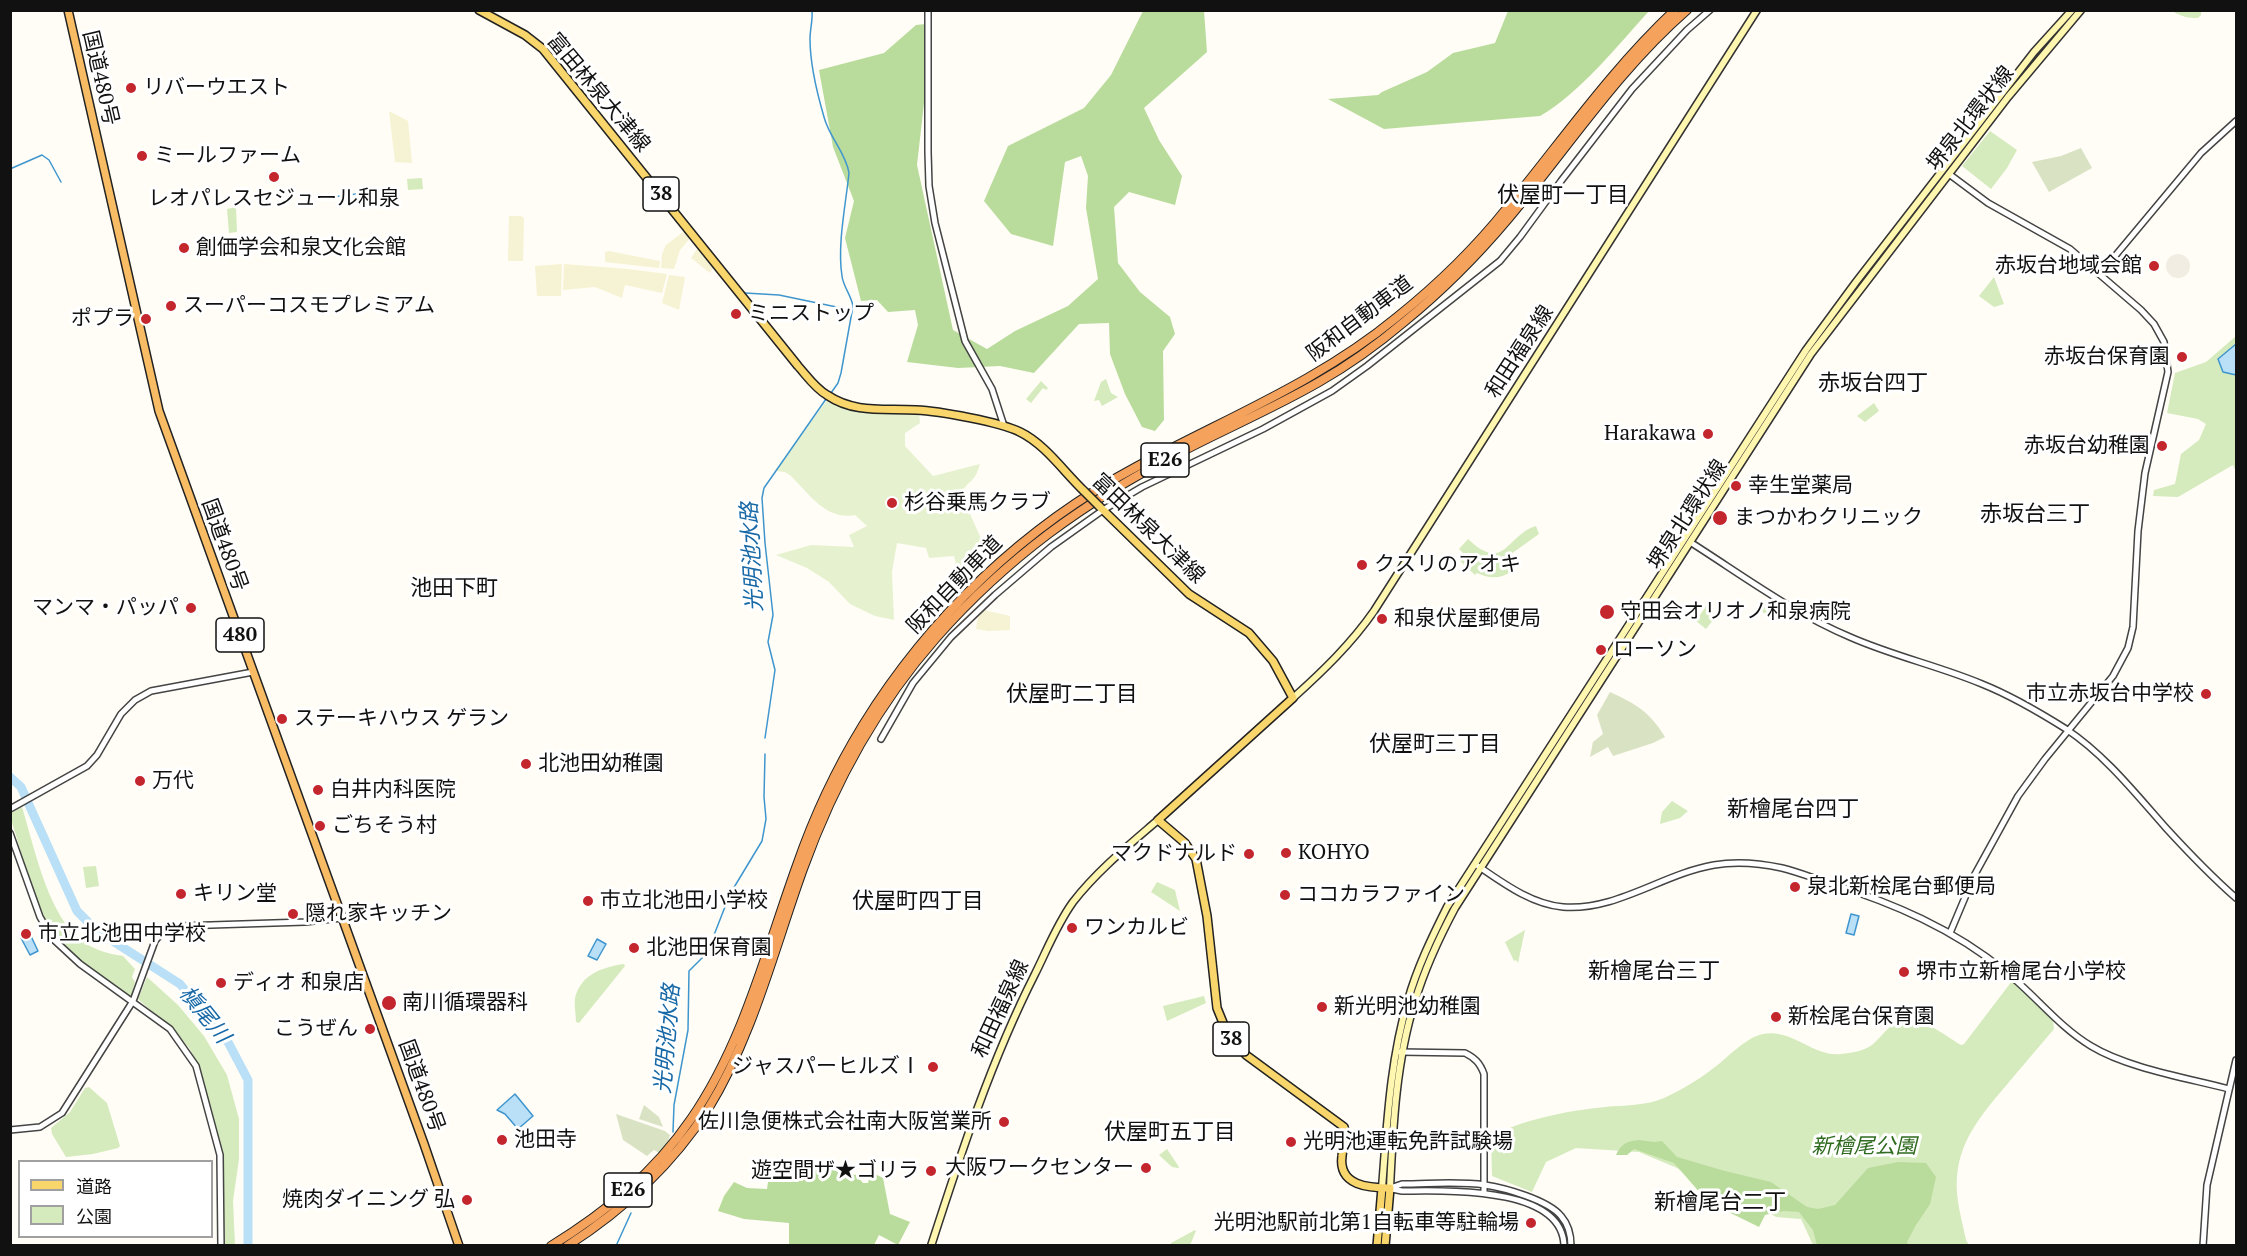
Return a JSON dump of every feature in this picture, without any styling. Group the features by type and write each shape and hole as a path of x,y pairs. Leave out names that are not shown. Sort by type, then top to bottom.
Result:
{"highway":[{"name":"国道480号","path":"68,10 159,411 459,1245"},
{"name":"阪和自動車道","path":"730,1058 813,823 863,725 928,635 982,578 1047,524 1096,490 1135,467 1321,372 1396,318 1439,281 1479,240 1608,82 1675,10"},
{"name":"阪和自動車道","path":"551,1245 616,1202 707,1109 758,1000 804,866 838,786 869,730 902,681 934,640 994,578 1027,549 1075,513 1174,456 1324,380 1402,324 1444,288 1485,246 1613,88 1650,46 1687,10"},
{"name":"阪和自動車道","path":"567,1245 619,1210 652,1179 694,1121"}],"main road":[{"name":"富田林泉大津線","path":"479,10 525,35 543,49 815,386 829,397 849,406 866,410 918,410 1004,426 1026,435 1189,594 1249,633 1273,661 1293,698"},
{"name":"和田福泉線","path":"1293,698 1332,662 1364,626 1757,10"},
{"name":"堺泉北環状線","path":"1386,1188 1399,1052 1414,1003 1436,945 1477,865 1806,351 1856,282 2009,84 2072,10"},
{"name":"堺泉北環状線","path":"1477,865 1811,354 2040,57 2081,10"},
{"path":"1158,820 1293,698"},
{"name":"和田福泉線","path":"931,1245 995,1060 1057,929 1074,901 1158,820"},
{"name":"38","path":"1158,820 1185,843 1196,859 1207,916 1217,1008 1228,1035 1246,1055 1344,1127 1346,1134 1341,1158 1343,1168 1351,1180 1357,1185 1386,1188"},
{"path":"1377,1245 1386,1188"},
{"path":"1385,1245 1386,1188"}],"street":[{"path":"928,10 928,163 935,223 965,341 992,389 1004,426"},
{"path":"881,739 913,683 951,637 994,595 1101,508 1263,429 1332,391 1500,261 1632,89 1687,30 1710,10"},
{"path":"2100,274 2201,153 2236,121"},
{"path":"1949,174 1988,204 2070,249 2141,310 2154,324 2164,342 2168,372 2145,473 2138,531 2131,640 2114,676 2045,759 2008,812 1974,876 1950,933"},
{"path":"1690,542 1789,606 1831,629 1868,645 1982,683 2026,704 2069,731 2122,778 2216,881 2236,898"},
{"path":"12,808 87,765 97,755 121,714 135,700 151,691 253,672"},
{"path":"10,833 40,917 53,939 80,964 170,1029 186,1050 199,1074 220,1155 221,1245"},
{"path":"1477,865 1522,894 1562,907 1589,906 1609,902 1714,865 1761,864 1784,869 1886,902 1950,933 2005,971 2070,1032 2096,1049 2140,1066 2229,1089"},
{"path":"10,1130 40,1127 62,1113 133,1001 159,934 172,927 305,922 342,918"},
{"path":"1399,1052 1465,1053 1474,1057 1481,1065 1484,1074 1484,1193"},
{"path":"2204,1245 2207,1185 2236,1060"},
{"path":"1386,1188 1402,1184 1483,1184 1518,1194 1552,1208 1560,1214 1569,1230 1571,1245"},
{"path":"1386,1188 1402,1191 1484,1193 1515,1200 1554,1218 1560,1227 1564,1245"}],"shaded area":[{"path":"389,111 408,121 412,163 395,162"},
{"path":"509,216 524,218 523,261 508,261"},
{"path":"686,230 691,237 680,250 674,269 661,268 662,254 666,245"},
{"path":"699,246 714,266 710,273 691,258"},
{"path":"605,252 660,261 659,268 605,262"},
{"path":"2178,254 2187,257 2190,266 2187,275 2178,278 2169,275 2166,266 2169,257"},
{"path":"562,264 561,296 537,296 535,266"},
{"path":"564,264 667,274 662,293 625,285 622,298 595,287 563,290"},
{"path":"669,275 685,277 679,310 662,303"},
{"path":"984,610 1010,616 1010,630 976,629 978,616"}],"green space":[{"path":"2176,10 2201,11 2201,15 2198,18 2186,17 2174,12"},
{"path":"1143,11 1204,11 1207,52 1144,108 1159,140 1182,176 1175,205 1129,192 1114,207 1118,263 1140,292 1170,317 1175,334 1163,351 1164,420 1155,431 1142,427 1125,394 1110,354 1109,323 1079,324 1034,373 1000,366 958,368 907,362 918,325 915,310 888,312 877,300 861,301 845,238 854,201 833,147 819,70 884,53 916,25 926,24 924,103 917,165 953,330 987,349 1015,331 1068,306 1098,279 1086,208 1088,176 1081,156 1065,162 1053,246 1011,234 984,201 1008,146 1084,108 1111,75"},
{"path":"1508,11 1649,11 1584,82 1540,116 1384,129 1328,99 1378,95 1427,72 1453,53 1495,43"},
{"path":"1977,90 1990,100 1965,132 1959,128"},
{"path":"1990,131 2017,150 1991,189 1962,166"},
{"path":"2081,148 2092,168 2049,192 2032,162 2061,156"},
{"path":"422,178 423,189 408,190 407,179"},
{"path":"236,207 237,232 229,233 227,209"},
{"path":"1994,277 2004,304 1994,307 1979,296"},
{"path":"2236,336 2236,472 2233,465 2178,497 2153,496 2154,490 2175,484 2181,454 2199,440 2206,424 2198,419 2167,413 2175,373 2206,362"},
{"path":"1106,379 1111,393 1118,397 1102,406 1099,400 1094,401 1101,382"},
{"path":"1041,381 1048,388 1046,390 1043,388 1031,403 1026,399"},
{"name":"杉谷乗馬クラブ","path":"827,400 861,412 919,413 920,423 905,433 905,446 933,476 980,464 976,475 961,494 984,545 996,543 985,550 962,574 956,565 954,556 929,558 926,548 897,543 892,572 894,620 875,616 850,604 829,582 807,568 776,555 811,545 854,547 849,535 867,526 855,515 845,516 827,510 791,476 785,472 775,471"},
{"path":"1874,403 1879,411 1865,422 1857,416"},
{"path":"1760,475 1776,486 1768,494 1756,486"},
{"path":"1536,526 1539,534 1504,559 1512,571 1504,576 1491,577 1477,573 1475,575 1458,559 1463,553 1459,549 1468,539 1480,549 1498,553"},
{"path":"1764,600 1781,608 1773,619 1758,609"},
{"path":"1706,606 1717,615 1706,629 1696,621"},
{"path":"1610,692 1641,709 1665,737 1613,756 1608,747 1590,757 1593,742 1603,734 1597,715"},
{"path":"1672,801 1688,811 1680,818 1660,824 1662,812"},
{"path":"22,807 42,875 57,909 66,924 86,944 98,950 123,956 135,969 132,977 135,982 131,997 76,959 51,932 31,885 11,819 10,814"},
{"path":"96,866 99,886 86,888 83,867"},
{"path":"1157,882 1175,890 1180,911 1151,892"},
{"path":"1525,930 1518,963 1514,961 1505,942"},
{"path":"624,964 625,966 579,1023 576,1022 575,998 582,983 594,973"},
{"path":"147,977 178,1005 204,1036 227,1075 239,1119 239,1159 233,1201 235,1245 225,1245 221,1144 200,1073 190,1049 138,999"},
{"name":"新檜尾公園","path":"2012,981 2053,1020 2054,1029 1983,1114 1963,1149 1957,1177 1957,1193 1969,1245 1813,1245 1801,1219 1776,1217 1750,1201 1707,1187 1677,1168 1639,1152 1576,1148 1546,1162 1532,1192 1492,1176 1491,1137 1546,1117 1657,1101 1694,1082 1742,1044 1763,1034 1783,1035 1821,1051 1841,1054 1869,1047 1892,1025 1908,1019 1927,1025 1961,1045 1964,1044"},
{"path":"1204,996 1206,1003 1167,1021 1163,1006"},
{"path":"89,1087 107,1103 120,1146 93,1154 66,1157 52,1134 51,1128 70,1112 85,1088"},
{"path":"644,1105 659,1117 663,1127 639,1119"},
{"path":"616,1114 665,1131 670,1135 668,1142 659,1153 654,1150 647,1156 623,1140"},
{"path":"1639,1140 1662,1141 1677,1157 1771,1182 1807,1207 1818,1209 1835,1205 1868,1168 1898,1162 1926,1163 1936,1177 1930,1204 1916,1225 1907,1242 1908,1245 1817,1245 1813,1230 1799,1212 1784,1211 1765,1215 1759,1227 1708,1202 1674,1163 1634,1149 1627,1155 1616,1155 1625,1144"},
{"path":"1167,1149 1178,1168 1172,1167 1159,1155"},
{"path":"816,1167 856,1175 863,1183 868,1183 871,1172 883,1178 890,1214 910,1222 898,1245 879,1235 874,1245 789,1245 789,1223 744,1219 718,1211 724,1196 734,1182 747,1188 767,1189 769,1175"},
{"path":"1195,1230 1190,1245 1171,1245 1171,1243"}],"water":[{"path":"2236,344 2236,375 2223,372 2218,359"},
{"path":"1851,914 1859,916 1854,935 1846,933"},
{"path":"30,934 38,951 30,955 21,938"},
{"path":"597,939 606,944 597,960 588,956"},
{"path":"515,1094 533,1116 518,1129 505,1114 497,1110"}],"waterway":[{"name":"光明池水路","path":"812,10 810,49 816,88 826,124 845,159 849,173 841,238 841,264 843,280 853,306 841,373 831,393"},
{"path":"10,169 42,155 49,160 61,182"},
{"path":"317,199 395,189"},
{"path":"745,293 779,295 851,310"},
{"name":"光明池水路","path":"765,738 775,670 768,642 773,615 762,498 764,488 826,399"},
{"name":"光明池水路","path":"673,1132 674,1105 688,1030 689,971 707,953 730,894 762,841 766,819 765,754"},
{"name":"槇尾川","path":"10,777 21,787 77,911 97,931 180,984 228,1042 248,1080 248,1246"},
{"name":"光明池水路","path":"616,1246 631,1213"}],"place":[{"name":"リバーウエスト","path":"131,88"},
{"name":"ミールファーム","path":"142,156"},
{"name":"レオパレスセジュール和泉","path":"274,177"},
{"name":"創価学会和泉文化会館","path":"184,248"},
{"name":"赤坂台地域会館","path":"2154,266"},
{"name":"スーパーコスモプレミアム","path":"171,306"},
{"name":"ミニストップ","path":"736,314"},
{"name":"ポプラ","path":"146,319"},
{"name":"赤坂台保育園","path":"2182,357"},
{"name":"Harakawa","path":"1708,434"},
{"name":"赤坂台幼稚園","path":"2162,446"},
{"name":"幸生堂薬局","path":"1736,486"},
{"name":"杉谷乗馬クラブ","path":"892,503"},
{"name":"まつかわクリニック","path":"1720,518"},
{"name":"クスリのアオキ","path":"1362,565"},
{"name":"マンマ・パッパ","path":"191,608"},
{"name":"守田会オリオノ和泉病院","path":"1607,612"},
{"name":"和泉伏屋郵便局","path":"1382,619"},
{"name":"ローソン","path":"1601,650"},
{"name":"市立赤坂台中学校","path":"2206,694"},
{"name":"ステーキハウス ゲラン","path":"282,719"},
{"name":"北池田幼稚園","path":"526,764"},
{"name":"万代","path":"140,781"},
{"name":"白井内科医院","path":"318,790"},
{"name":"ごちそう村","path":"320,826"},
{"name":"KOHYO","path":"1286,853"},
{"name":"マクドナルド","path":"1249,854"},
{"name":"泉北新桧尾台郵便局","path":"1795,887"},
{"name":"キリン堂","path":"181,894"},
{"name":"ココカラファイン","path":"1285,895"},
{"name":"市立北池田小学校","path":"588,901"},
{"name":"隠れ家キッチン","path":"293,914"},
{"name":"ワンカルビ","path":"1072,928"},
{"name":"市立北池田中学校","path":"26,934"},
{"name":"北池田保育園","path":"634,948"},
{"name":"堺市立新檜尾台小学校","path":"1904,972"},
{"name":"ディオ 和泉店","path":"221,983"},
{"name":"南川循環器科","path":"389,1003"},
{"name":"新光明池幼稚園","path":"1322,1007"},
{"name":"新桧尾台保育園","path":"1776,1017"},
{"name":"こうぜん","path":"370,1029"},
{"name":"ジャスパーヒルズⅠ","path":"933,1067"},
{"name":"佐川急便株式会社南大阪営業所","path":"1004,1122"},
{"name":"池田寺","path":"502,1140"},
{"name":"光明池運転免許試験場","path":"1291,1142"},
{"name":"大阪ワークセンター","path":"1146,1168"},
{"name":"遊空間ザ★ゴリラ","path":"931,1171"},
{"name":"焼肉ダイニング 弘","path":"467,1200"},
{"name":"光明池駅前北第1自転車等駐輪場","path":"1531,1223"}],"district":[{"name":"伏屋町一丁目","path":"1563,196"},
{"name":"赤坂台四丁","path":"1873,384"},
{"name":"赤坂台三丁","path":"2035,515"},
{"name":"池田下町","path":"454,589"},
{"name":"伏屋町二丁目","path":"1072,695"},
{"name":"伏屋町三丁目","path":"1435,745"},
{"name":"新檜尾台四丁","path":"1793,810"},
{"name":"伏屋町四丁目","path":"918,902"},
{"name":"新檜尾台三丁","path":"1654,972"},
{"name":"伏屋町五丁目","path":"1170,1133"},
{"name":"新檜尾台二丁","path":"1720,1203"}]}
